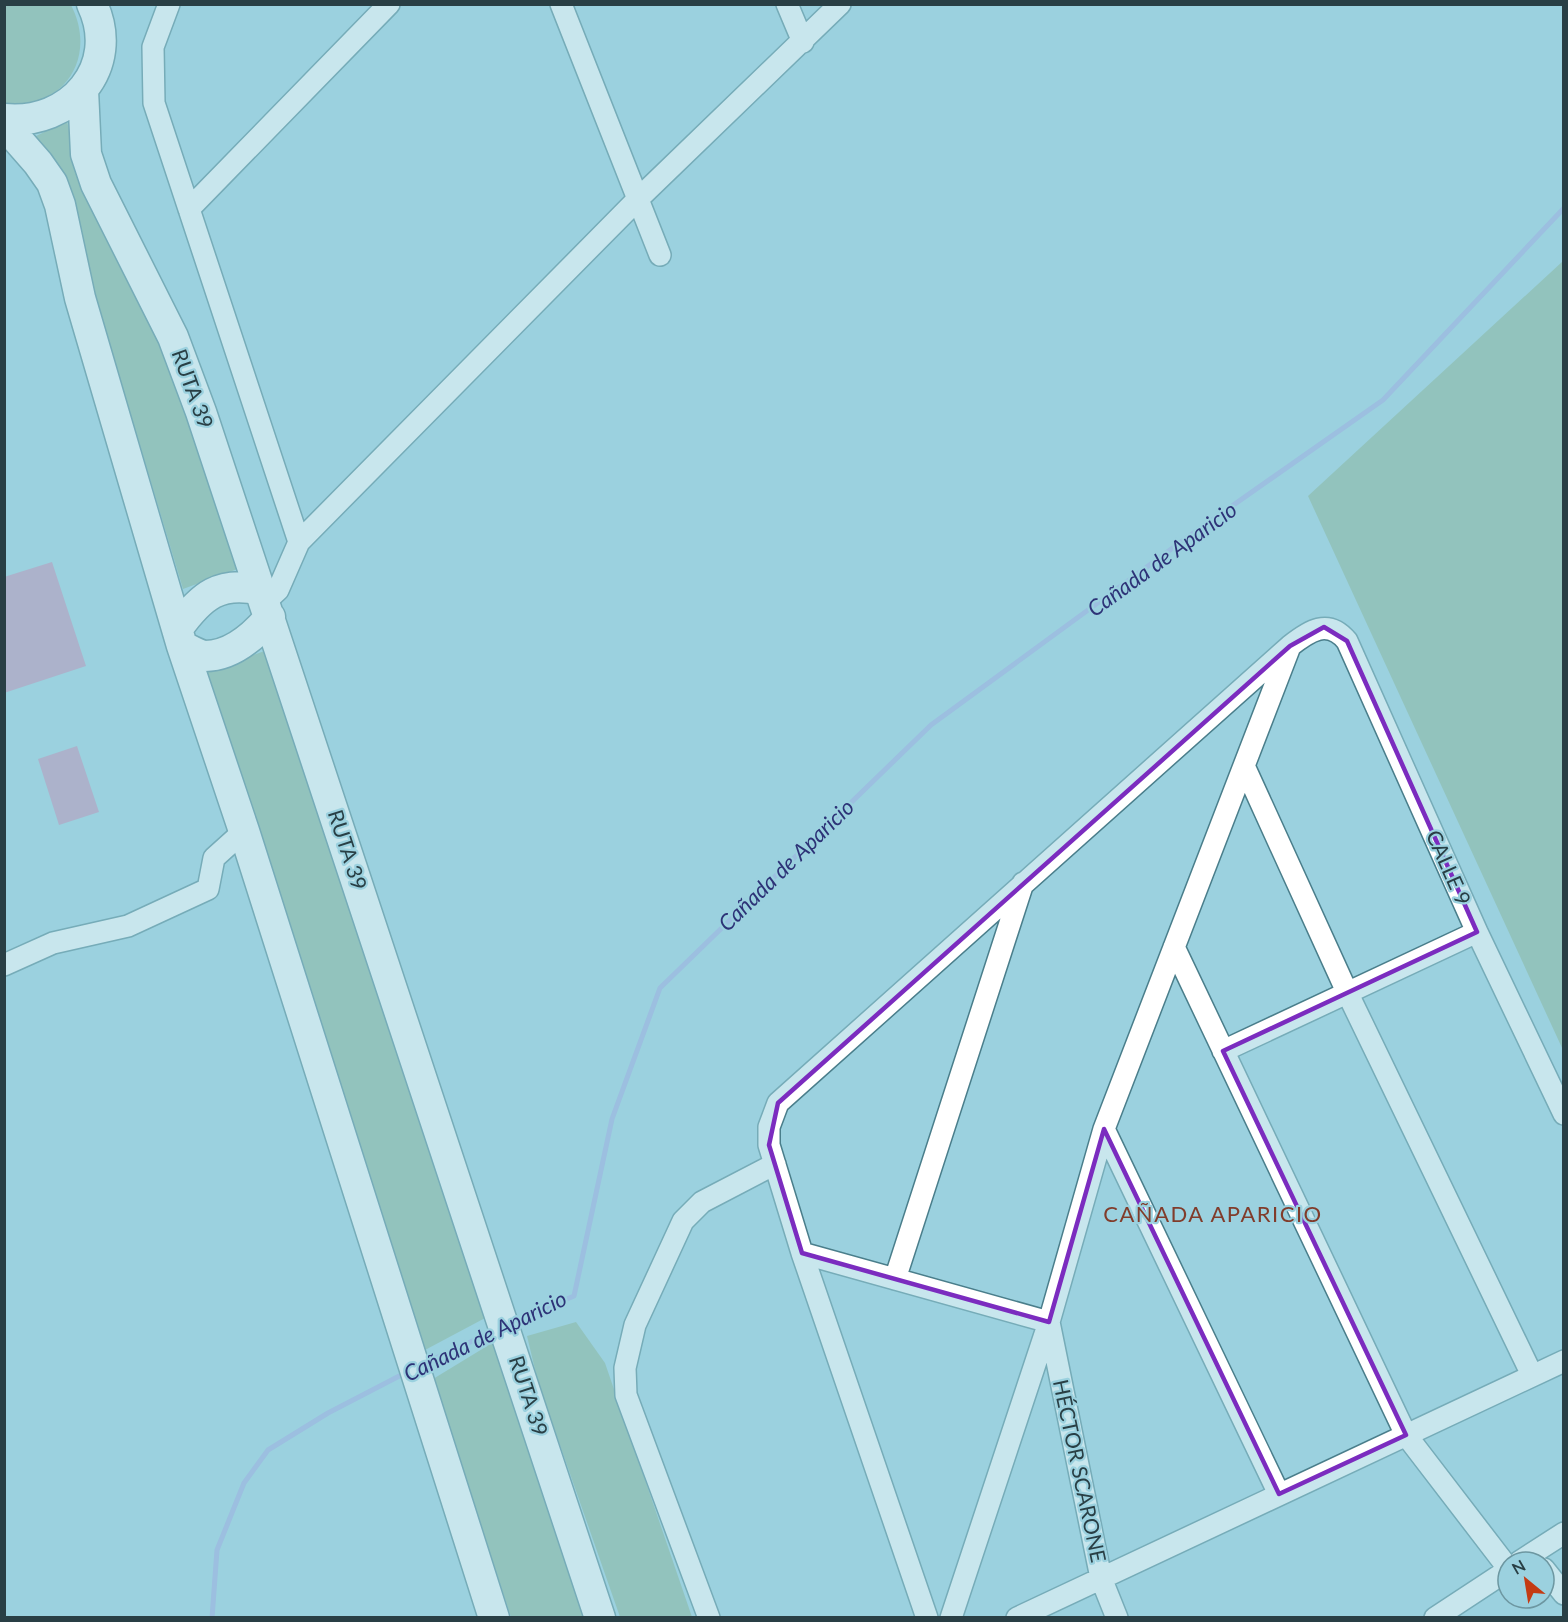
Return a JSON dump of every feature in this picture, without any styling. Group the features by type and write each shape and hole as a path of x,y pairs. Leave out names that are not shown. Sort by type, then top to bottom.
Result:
{"main road":[{"path":"92,4 98,16 101,44"},
{"path":"4,119 23,121 46,116 66,106 83,90 95,67 116,4"},
{"name":"RUTA 39","path":"83,90 86,154 96,184 173,337 265,603 599,1611"},
{"path":"4,124 38,163 51,183 60,205 80,298 180,637 494,1617"},
{"path":"240,585 265,603 251,639 229,649 204,656 180,637 195,604 215,591 240,585"}],"street":[{"path":"169,4 153,47 154,103 299,542"},
{"path":"189,209 389,4"},
{"path":"561,4 660,255"},
{"path":"787,4 803,42"},
{"path":"265,603 278,590 299,542 637,200 840,4"},
{"name":"CALLE 9","path":"1290,646 1312,631 1329,628 1338,632 1347,641 1477,932 1563,1114"},
{"path":"951,1617 1049,1322 1104,1130 1290,646"},
{"path":"927,1617 802,1253 769,1145 769,1127 778,1103 1290,646"},
{"path":"1245,768 1347,992 1532,1376"},
{"path":"4,965 53,943 128,926 208,889 214,858 244,831"},
{"path":"895,1279 1023,883"},
{"path":"1223,1051 1477,932"},
{"path":"1174,947 1406,1435 1496,1553"},
{"path":"1104,1130 1279,1494"},
{"path":"709,1617 626,1395 625,1368 635,1325 683,1221 702,1202 775,1164"},
{"path":"802,1253 1049,1322"},
{"name":"HÉCTOR SCARONE","path":"1049,1322 1101,1578 1117,1617"},
{"path":"1017,1617 1563,1361"},
{"path":"1545,1550 1563,1533"},
{"path":"1435,1617 1496,1577"}],"highlighted area":[{"path":"1324,627 1347,641 1477,932 1223,1051 1406,1435 1279,1494 1104,1129 1049,1322 802,1253 769,1145 778,1103 1290,646"}],"green space":[{"path":"5,5 71,5 78,24 80,43 78,61 70,76 59,89 44,98 26,103 5,103"},
{"path":"67,121 82,185 162,343 243,567 183,589 79,242 34,137"},
{"path":"1563,261 1563,1050 1308,496"},
{"path":"270,649 487,1317 425,1350 206,672"},
{"path":"576,1322 605,1363 692,1617 620,1617 538,1382 527,1336"},
{"path":"497,1340 592,1617 511,1617 433,1379"}],"building":[{"path":"52,562 86,666 4,693 4,577"},
{"path":"77,746 99,812 59,825 38,759"}],"waterway":[{"name":"Cañada de Aparicio","path":"513,1322 574,1296 612,1119 660,988 931,725 1185,539 1383,400 1564,208"},
{"name":"Cañada de Aparicio","path":"423,1364 496,1330"},
{"name":"Cañada de Aparicio","path":"212,1618 217,1550 244,1483 268,1450 328,1413 407,1372"}],"district":[{"name":"CAÑADA APARICIO","path":"1213,1214"}]}
